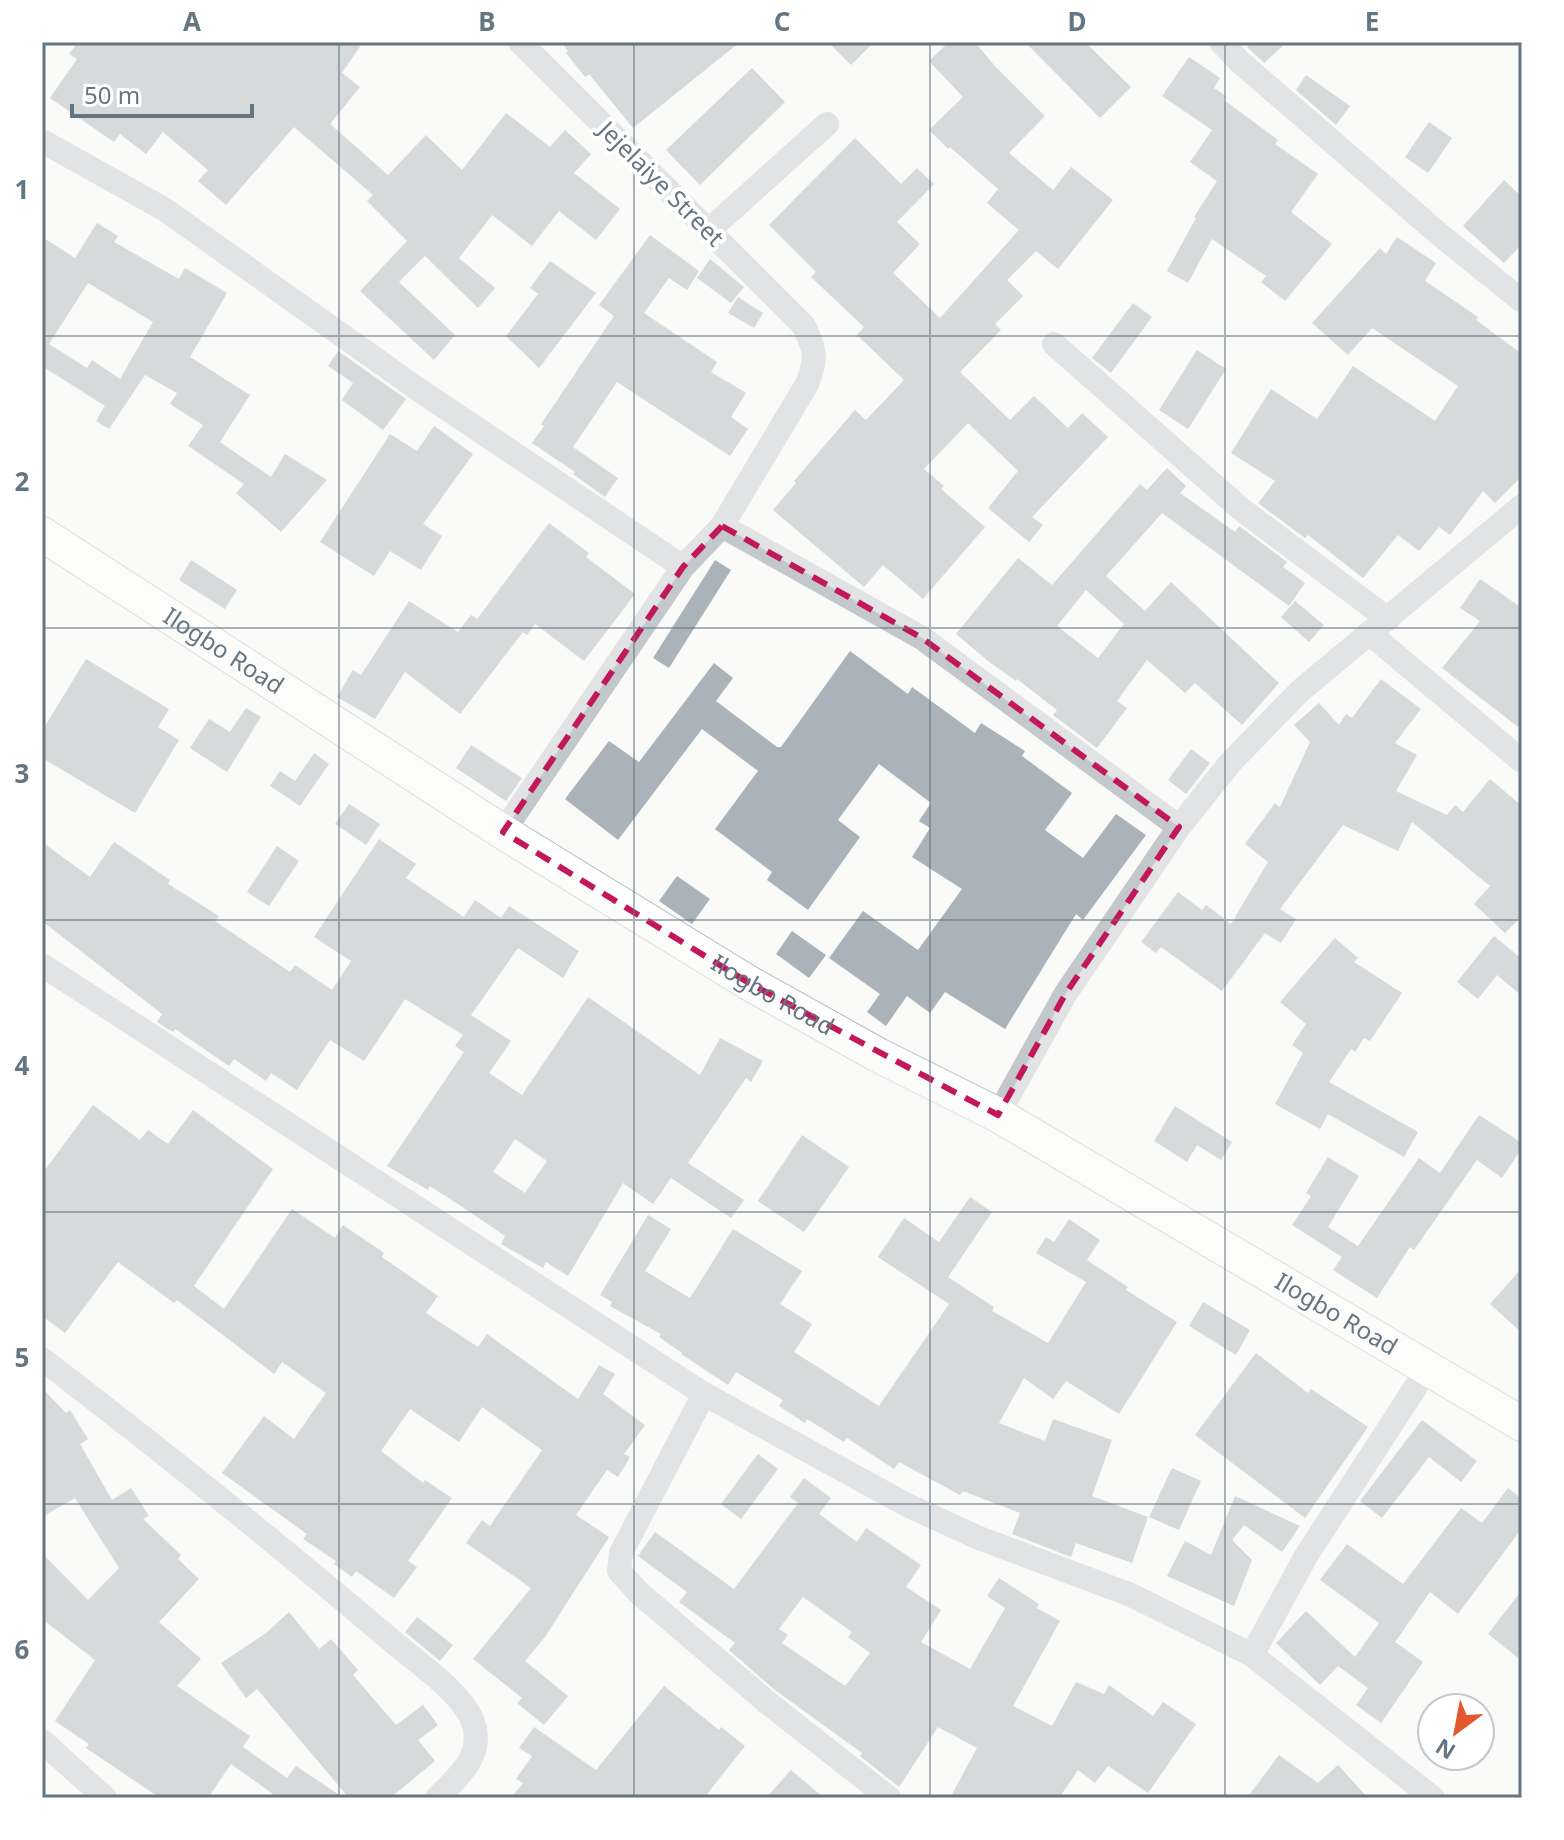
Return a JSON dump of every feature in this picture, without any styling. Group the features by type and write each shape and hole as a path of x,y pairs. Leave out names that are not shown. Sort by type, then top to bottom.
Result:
{"main road":[{"name":"Ilogbo Road","path":"42,534 503,832 749,983 878,1055 998,1115 1522,1424"}],"street":[{"name":"Jejelaiye Street","path":"520,42 804,326 815,352 807,384 722,526"},
{"path":"1221,42 1240,62 1439,234 1522,301"},
{"path":"708,231 827,124"},
{"path":"42,141 164,209 422,392 683,567"},
{"path":"1054,344 1378,626 1522,761"},
{"path":"998,1115 1066,993 1179,827 1230,763 1300,691 1522,506"},
{"path":"503,832 683,567 722,526 922,638 1179,827"},
{"path":"42,965 704,1394 907,1505 979,1538 1131,1595 1252,1655 1433,1798"},
{"path":"42,1359 353,1608 454,1694 473,1720 477,1746 463,1772 437,1798"},
{"path":"1252,1655 1306,1556 1428,1368"},
{"path":"704,1394 621,1553 619,1571 638,1592 768,1703 889,1798"},
{"path":"42,1741 105,1798"}],"highlighted area":[{"path":"722,526 922,638 1179,827 1066,993 998,1115 749,983 503,832 683,567"}],"building":[{"path":"78,42 363,42 342,73 360,87 330,124 388,175 426,135 462,170 506,113 550,147 565,130 591,154 574,173 620,209 596,240 559,211 532,246 492,215 459,258 495,288 478,308 425,256 399,282 455,335 434,360 360,291 407,241 367,201 373,195 294,127 226,205 198,181 208,170 163,132 146,154 120,134 114,142 50,98 77,59 69,54"},
{"path":"561,42 740,42 633,128 589,74 585,77"},
{"path":"828,42 874,42 851,65"},
{"path":"949,42 975,42 1045,116 1009,153 1053,190 1071,167 1113,200 1058,269 1036,251 1007,280 1023,296 995,324 1001,330 960,372 1010,420 1034,396 1068,428 1082,413 1108,437 1032,517 1043,525 1029,542 988,508 1018,471 968,423 924,469 944,486 941,489 985,527 923,599 883,565 864,587 773,510 855,410 866,420 904,380 857,335 864,327 811,277 816,272 769,225 855,138 901,184 917,168 934,184 897,222 920,244 893,273 940,318 1019,230 987,203 998,189 929,130 963,97 929,61"},
{"path":"1025,42 1085,42 1131,87 1100,118"},
{"path":"1251,42 1287,42 1264,63 1247,47"},
{"path":"1189,57 1220,78 1214,88 1226,96 1224,100 1278,140 1275,144 1318,174 1291,212 1332,244 1285,301 1261,282 1266,276 1212,239 1188,283 1167,271 1194,217 1217,181 1190,162 1212,130 1162,96"},
{"path":"752,68 785,102 700,185 666,150"},
{"path":"1306,75 1350,106 1336,125 1296,90"},
{"path":"1429,122 1452,138 1428,173 1405,157"},
{"path":"1504,180 1522,197 1522,244 1504,263 1463,226"},
{"path":"97,223 118,236 114,242 179,279 185,268 227,293 190,357 250,395 220,442 271,477 285,454 327,480 281,532 236,493 244,484 188,446 203,425 170,404 177,393 145,375 109,429 96,421 105,406 42,366 42,237 75,258","holes":["88,283 153,322 120,379 92,360 87,368 49,344"]},
{"path":"650,235 699,271 687,290 669,278 644,313 717,362 711,372 746,393 731,417 748,429 730,456 617,382 573,447 618,478 605,497 532,443 544,426 541,424 614,316 599,305"},
{"path":"1397,237 1436,263 1425,281 1478,317 1476,320 1522,354 1522,476 1495,503 1483,491 1450,535 1439,527 1419,551 1398,535 1363,578 1308,535 1305,538 1258,503 1275,481 1231,453 1271,389 1317,419 1353,366 1435,421 1458,386 1372,328 1348,355 1312,323 1380,248 1386,254"},
{"path":"710,259 744,287 731,303 697,278"},
{"path":"550,261 596,293 539,368 506,336 538,294 530,288"},
{"path":"738,297 763,313 754,328 728,313"},
{"path":"1133,303 1152,317 1111,373 1092,358"},
{"path":"1197,350 1226,369 1188,429 1159,410"},
{"path":"338,351 406,399 383,430 342,400 353,383 328,366"},
{"path":"434,426 473,454 423,524 442,536 421,570 390,551 374,576 320,542 390,434 417,451"},
{"path":"1167,468 1186,486 1180,493 1235,532 1239,526 1287,562 1283,567 1305,583 1289,606 1162,513 1106,576 1145,611 1171,582 1279,683 1242,725 1195,683 1185,693 1147,660 1117,701 1127,708 1097,748 1053,715 1057,710 956,634 1018,558 1052,585 1140,484 1147,490","holes":["1086,590 1124,624 1098,658 1057,626"]},
{"path":"549,523 589,553 586,557 635,594 584,661 535,624 527,635 523,632 460,714 405,672 375,719 337,697 353,670 361,675 409,601 458,632 471,615 477,619"},
{"path":"191,560 237,590 225,609 179,580"},
{"path":"715,560 731,570 669,668 653,658"},
{"path":"1480,579 1522,608 1522,730 1442,668 1480,621 1460,608"},
{"path":"1295,601 1324,625 1309,642 1281,617"},
{"path":"850,651 908,694 912,687 975,733 981,723 1025,751 1022,756 1072,793 1045,830 1083,858 1116,814 1146,835 1083,920 1076,914 1005,1029 945,992 930,1013 907,996 886,1026 867,1012 880,994 829,958 863,911 918,950 962,889 912,857 930,828 919,821 931,803 879,764 838,820 860,837 808,910 767,880 772,872 715,829 758,771 702,729 618,840 565,799 609,741 639,762 714,663 733,678 716,701 781,747"},
{"path":"86,659 169,709 158,727 179,740 135,813 42,758 42,731"},
{"path":"1381,679 1421,709 1395,743 1417,755 1396,791 1447,815 1455,805 1463,812 1490,779 1522,806 1522,916 1505,933 1474,904 1490,886 1412,822 1398,851 1343,825 1280,909 1296,919 1281,943 1265,933 1222,991 1161,947 1156,953 1141,942 1178,892 1202,910 1206,905 1231,924 1268,862 1245,844 1275,803 1280,807 1310,742 1294,725 1319,703 1339,725 1346,714 1352,718"},
{"path":"246,708 261,717 227,772 190,748 209,719 230,732"},
{"path":"471,745 522,778 506,801 456,768"},
{"path":"1191,749 1210,763 1186,794 1168,780"},
{"path":"314,753 329,764 300,806 270,786 280,771 295,781"},
{"path":"349,804 380,824 366,845 335,824"},
{"path":"379,839 416,864 406,878 464,917 475,900 501,918 509,906 579,951 563,978 518,948 471,1015 511,1041 489,1073 522,1095 588,997 700,1075 720,1038 763,1061 751,1082 746,1078 688,1163 744,1200 731,1218 671,1178 653,1204 623,1183 568,1276 546,1262 543,1268 501,1244 505,1236 467,1210 430,1186 428,1190 387,1166 464,1052 455,1046 463,1035 405,999 364,1061 330,1040 297,1090 271,1073 266,1081 234,1059 229,1066 175,1029 173,1032 157,1022 162,1014 42,921 42,842 90,877 114,842 170,880 168,884 219,916 215,921 290,972 295,965 332,990 351,961 314,937","holes":["515,1139 547,1161 525,1193 493,1172"]},
{"path":"277,846 299,861 269,906 247,892"},
{"path":"677,876 710,899 692,924 659,901"},
{"path":"792,931 826,955 809,978 776,954"},
{"path":"1494,936 1522,959 1522,996 1497,975 1478,999 1457,982"},
{"path":"1335,938 1358,958 1354,962 1402,993 1370,1041 1364,1038 1355,1052 1351,1049 1329,1082 1418,1132 1404,1157 1328,1114 1320,1129 1275,1104 1303,1053 1292,1045 1306,1024 1280,1002"},
{"path":"93,1105 140,1140 148,1130 168,1144 193,1110 273,1169 194,1286 224,1309 292,1209 335,1238 343,1225 438,1296 426,1313 478,1347 487,1334 578,1399 599,1365 615,1374 603,1394 645,1425 624,1454 630,1457 618,1477 607,1470 576,1515 609,1537 545,1637 525,1661 568,1696 544,1725 517,1703 522,1698 473,1659 531,1588 466,1543 482,1520 490,1526 542,1450 482,1407 459,1442 410,1409 381,1451 423,1483 425,1480 452,1498 408,1561 417,1567 394,1598 356,1571 352,1577 334,1564 336,1561 303,1539 307,1534 222,1473 264,1416 294,1439 326,1393 282,1362 274,1374 177,1300 174,1303 118,1262 65,1333 42,1316 42,1174"},
{"path":"1175,1106 1232,1142 1221,1160 1197,1145 1187,1162 1154,1141"},
{"path":"1479,1115 1522,1143 1522,1148 1502,1178 1477,1160 1414,1250 1410,1247 1377,1298 1333,1270 1342,1257 1292,1225 1311,1196 1306,1193 1328,1157 1359,1176 1328,1227 1358,1246 1419,1158 1440,1173"},
{"path":"802,1135 849,1167 804,1232 758,1201"},
{"path":"970,1197 992,1212 948,1277 994,1307 992,1311 1048,1343 1086,1282 1036,1253 1046,1237 1054,1242 1069,1219 1100,1240 1087,1260 1128,1287 1126,1290 1177,1322 1119,1414 1066,1381 1053,1399 1024,1378 999,1423 1045,1441 1053,1419 1112,1440 1092,1496 1148,1517 1132,1563 1076,1543 1071,1557 1012,1534 1020,1513 963,1491 960,1495 899,1462 894,1469 847,1438 844,1442 807,1419 805,1423 779,1406 783,1400 736,1372 728,1385 681,1354 659,1337 661,1334 610,1306 612,1302 600,1295 648,1215 671,1229 645,1271 690,1298 733,1229 802,1271 780,1304 812,1324 794,1352 879,1406 949,1304 878,1257 904,1218 939,1242"},
{"path":"1522,1268 1522,1333 1490,1304"},
{"path":"1203,1302 1250,1330 1236,1355 1189,1326"},
{"path":"1256,1353 1308,1393 1311,1389 1368,1427 1305,1518 1195,1435"},
{"path":"42,1388 66,1413 70,1410 88,1439 80,1444 112,1500 131,1488 149,1516 143,1519 181,1555 178,1559 199,1579 159,1622 201,1659 177,1686 250,1736 243,1747 287,1778 296,1766 344,1798 270,1798 273,1794 231,1764 208,1798 160,1798 86,1748 89,1744 55,1721 95,1660 42,1619 42,1553 88,1600 119,1568 75,1498 42,1517"},
{"path":"1422,1420 1477,1461 1461,1482 1429,1457 1382,1518 1360,1501"},
{"path":"758,1454 778,1469 741,1519 721,1504"},
{"path":"1172,1468 1201,1481 1179,1530 1149,1517"},
{"path":"804,1478 831,1498 819,1514 857,1542 866,1528 921,1565 906,1587 941,1610 921,1642 970,1669 1005,1608 987,1596 999,1578 1039,1604 1037,1608 1060,1621 1013,1706 1052,1726 1076,1682 1104,1694 1109,1685 1153,1716 1163,1702 1196,1724 1148,1793 1108,1766 1095,1783 1078,1770 1059,1798 950,1798 977,1748 938,1727 899,1787 860,1756 862,1753 775,1690 729,1650 735,1643 679,1602 687,1592 638,1556 655,1532 734,1589 798,1503 790,1497","holes":["803,1597 852,1632 848,1637 870,1653 845,1686 782,1643 788,1635 779,1629"]},
{"path":"1508,1488 1522,1499 1522,1528 1458,1614 1430,1592 1395,1642 1423,1662 1381,1723 1356,1705 1368,1688 1338,1666 1320,1685 1276,1643 1306,1611 1355,1657 1379,1623 1320,1580 1347,1544 1403,1584 1461,1508 1482,1523"},
{"path":"1235,1496 1300,1526 1282,1552 1244,1525 1232,1540 1252,1560 1234,1606 1167,1576 1185,1541 1211,1555"},
{"path":"1522,1590 1522,1661 1488,1634"},
{"path":"289,1612 319,1649 331,1639 358,1670 353,1675 396,1725 423,1705 438,1725 418,1740 435,1761 390,1798 349,1798 257,1689 246,1698 221,1663 266,1633"},
{"path":"417,1617 453,1645 440,1661 405,1632"},
{"path":"664,1686 719,1730 721,1727 745,1746 704,1798 511,1798 523,1783 516,1779 532,1756 519,1748 534,1727 596,1770"},
{"path":"1279,1755 1318,1783 1338,1765 1368,1798 1247,1798"},
{"path":"791,1770 824,1798 766,1798"}]}
